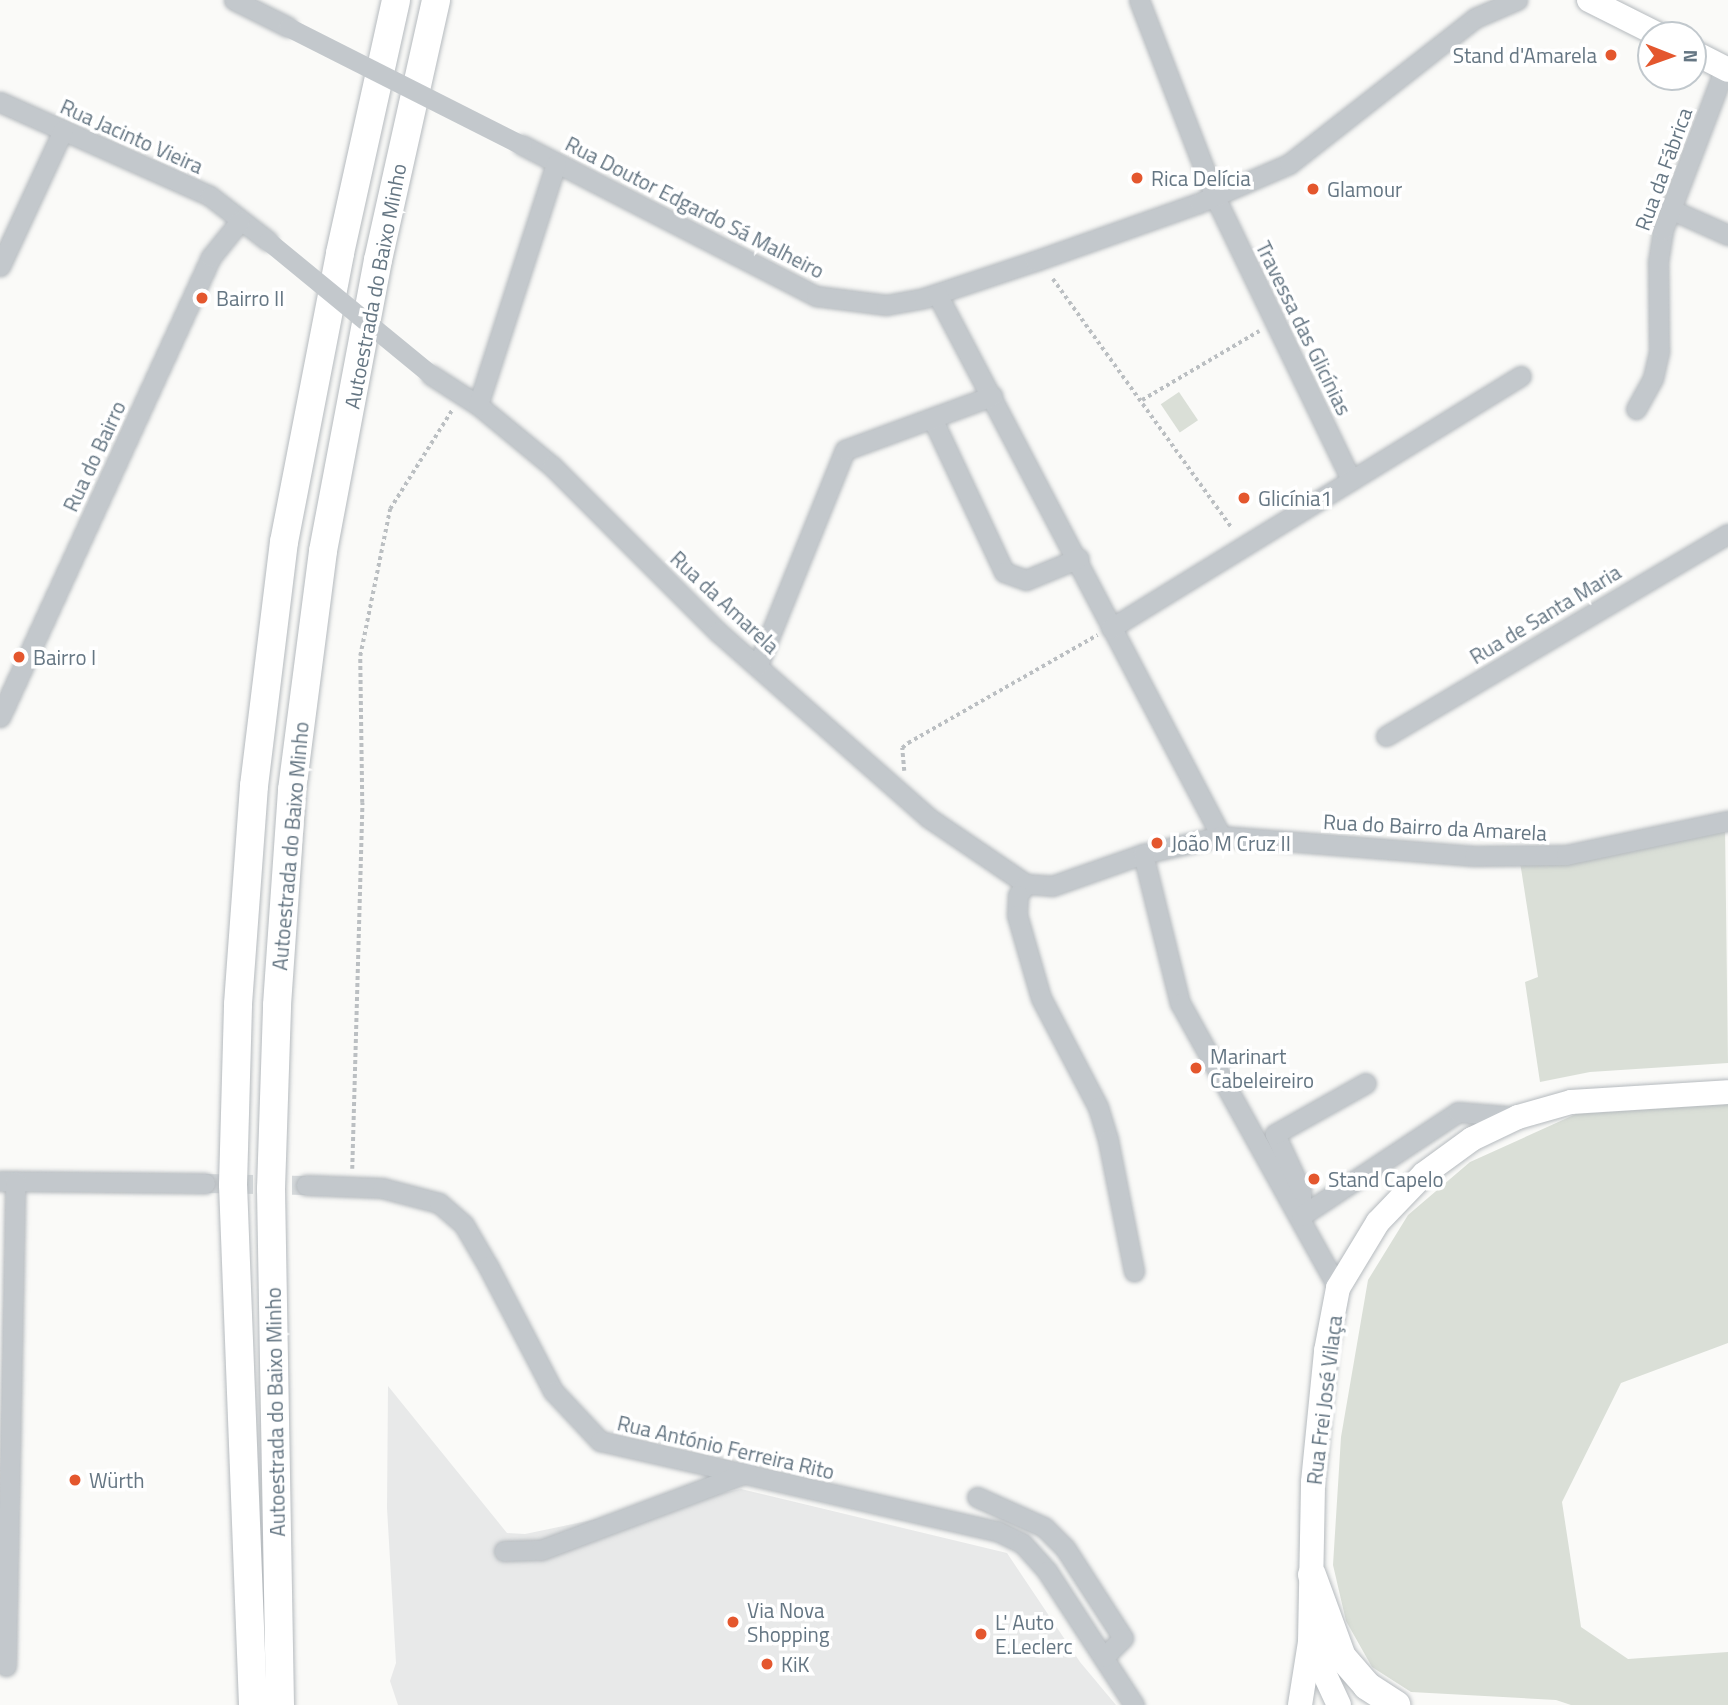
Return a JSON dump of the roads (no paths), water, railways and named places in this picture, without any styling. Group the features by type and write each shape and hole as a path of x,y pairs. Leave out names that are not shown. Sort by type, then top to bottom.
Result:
{"highway":[{"name":"Autoestrada do Baixo Minho","path":"239,1415 233,1185 238,1004 254,786 284,542 340,253 396,0"},
{"name":"Autoestrada do Baixo Minho","path":"280,1705 271,1189 277,1005 292,790 323,551 378,260 436,0"},
{"path":"239,1415 239,1705"},
{"path":"239,1415 253,1705"},
{"path":"1312,1575 1342,1657 1367,1686 1396,1705"}],"main road":[{"path":"1589,0 1637,24"},
{"path":"1707,59 1727,69"},
{"name":"Rua Frei José Vilaça","path":"1300,1705 1311,1642 1313,1482 1326,1351 1338,1288 1378,1222 1424,1174 1472,1139 1518,1117 1571,1102 1728,1092"},
{"name":"Rua Frei José Vilaça","path":"1311,1642 1339,1705"}],"street":[{"name":"Rua Doutor Edgardo Sá Malheiro","path":"234,0 816,296 886,305 937,294 1214,197 1289,164 1478,9 1517,0"},
{"name":"Travessa das Glicínias","path":"1139,0 1214,197 1351,480"},
{"name":"Rua da Fábrica","path":"1636,409 1653,378 1659,351 1659,248 1670,209 1727,69"},
{"name":"Rua Jacinto Vieira","path":"0,102 210,196 240,221"},
{"path":"0,266 63,130"},
{"path":"469,400 556,164"},
{"path":"1670,209 1728,235"},
{"name":"Rua da Amarela","path":"240,221 431,375 469,400 552,466 718,632 929,818 1026,884"},
{"name":"Rua do Bairro","path":"0,717 8,680 211,257 240,221"},
{"path":"937,294 1079,558 1111,628 1221,836 1143,854 1052,886 1026,884 1018,895 1017,915 1041,998 1101,1118 1134,1271"},
{"path":"1111,628 1521,376"},
{"path":"758,665 845,450 992,396"},
{"path":"932,418 1004,572 1026,580 1079,558"},
{"name":"Rua de Santa Maria","path":"1386,736 1728,534"},
{"name":"Rua do Bairro da Amarela","path":"1221,836 1437,854 1566,855 1728,821"},
{"path":"1143,854 1180,1003 1301,1216 1338,1288"},
{"path":"1301,1216 1301,1190 1275,1134 1366,1083"},
{"path":"1301,1216 1458,1112 1518,1117"},
{"path":"6,1666 7,1181 205,1183"},
{"name":"Rua António Ferreira Rito","path":"306,1185 352,1185 409,1193 439,1203 464,1225 538,1367 562,1401 600,1441 749,1472 997,1531 1022,1543 1047,1571 1104,1657 1130,1702"},
{"path":"504,1550 541,1550 749,1472"},
{"path":"977,1497 1044,1527 1065,1548 1124,1638 1104,1657"}],"tunnel":[{"path":"205,1183 306,1185"}],"place":[{"name":"Stand d'Amarela","path":"1611,55"},
{"name":"Rica Delícia","path":"1137,178"},
{"name":"Glamour","path":"1313,189"},
{"name":"Bairro II","path":"202,298"},
{"name":"Glicínia1","path":"1244,498"},
{"name":"Bairro I","path":"19,657"},
{"name":"João M Cruz II","path":"1157,843"},
{"name":"Marinart Cabeleireiro","path":"1196,1068"},
{"name":"Stand Capelo","path":"1314,1179"},
{"name":"Würth","path":"75,1480"},
{"name":"Via Nova Shopping","path":"733,1622"},
{"name":"L' Auto E.Leclerc","path":"981,1634"},
{"name":"KiK","path":"767,1664"}]}
